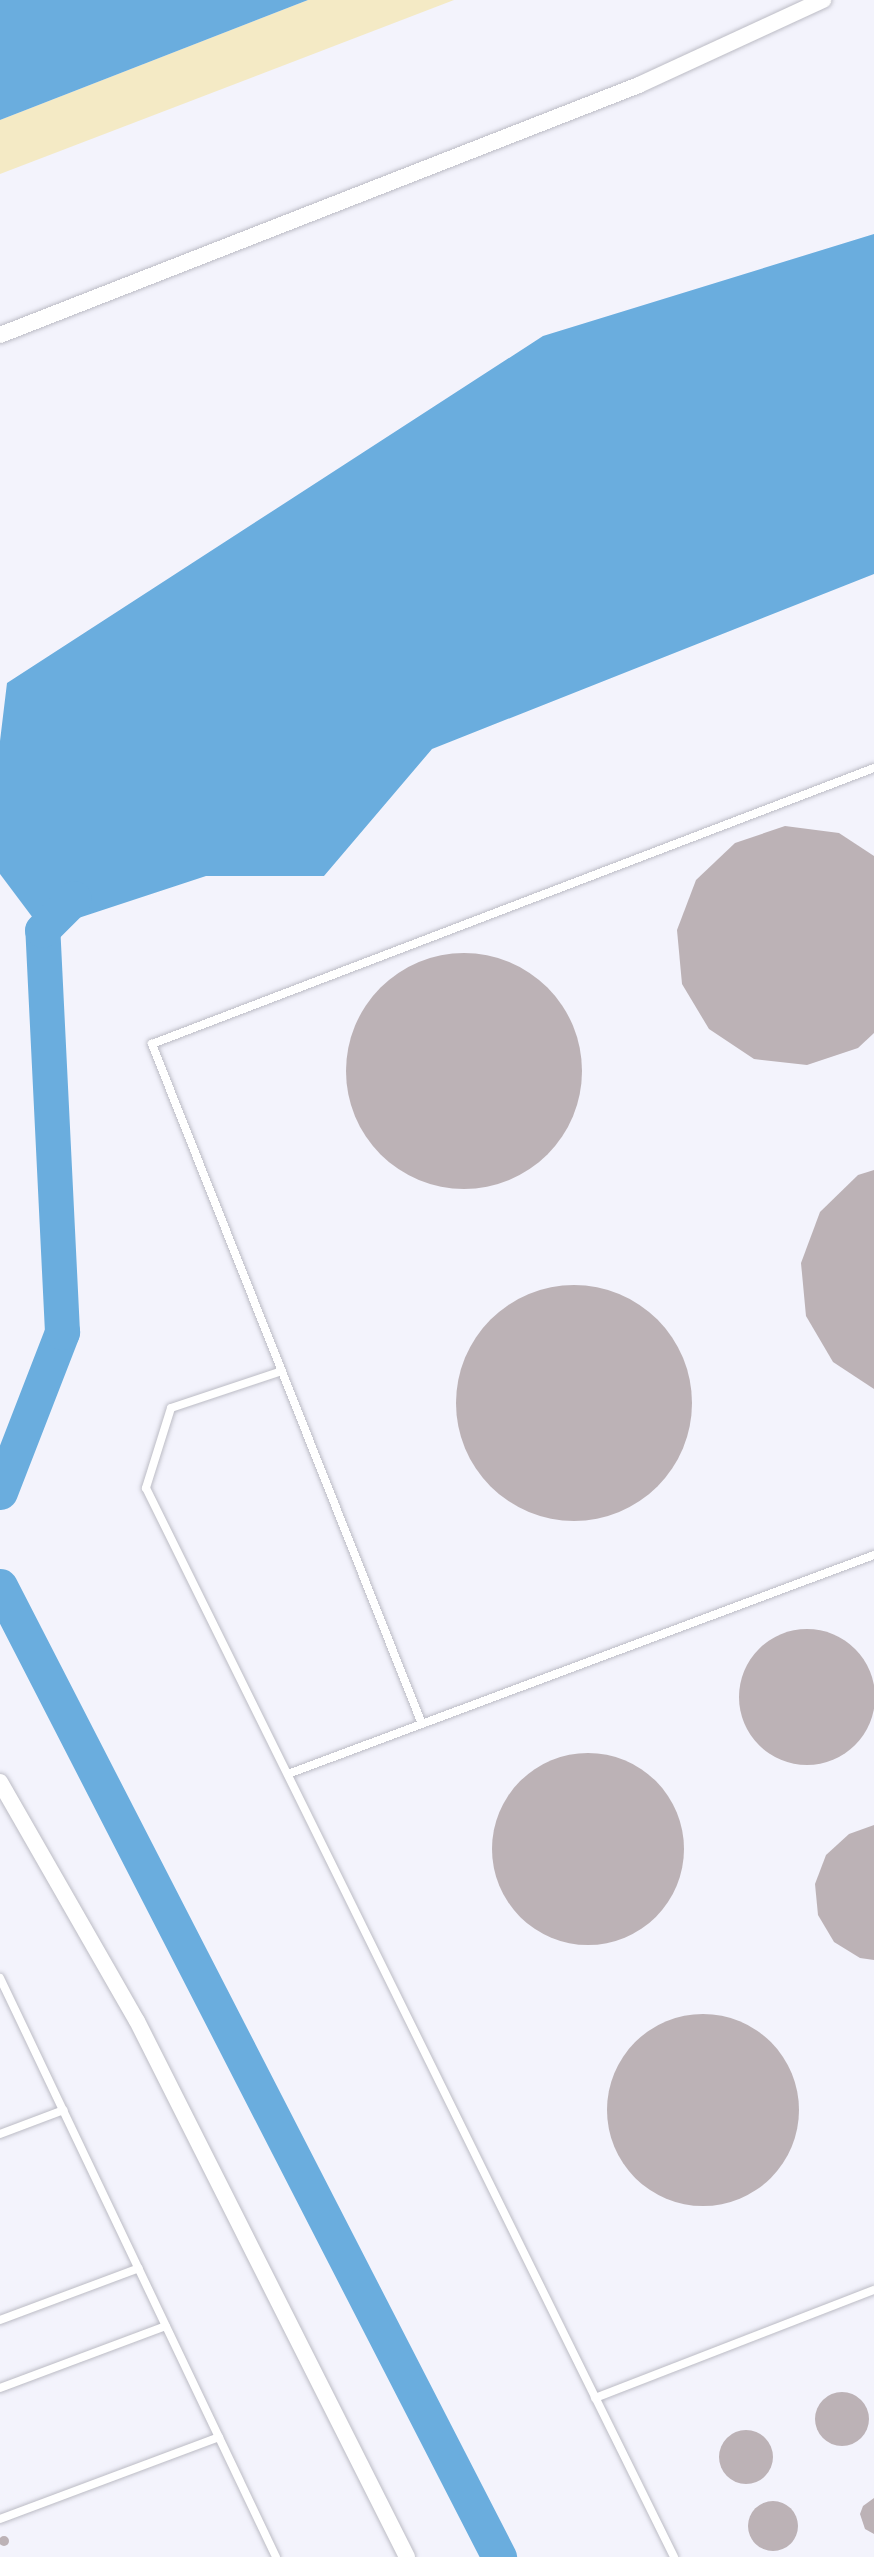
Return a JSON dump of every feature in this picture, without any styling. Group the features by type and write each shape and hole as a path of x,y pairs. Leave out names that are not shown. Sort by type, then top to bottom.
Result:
{"street":[{"path":"0,335 639,85 823,0"},
{"path":"0,1782 137,2021 407,2557"}],"lane":[{"path":"422,1724 152,1044 874,768"},
{"path":"282,1371 171,1408 146,1488 674,2557"},
{"path":"288,1774 874,1555"},
{"path":"0,1979 276,2557"},
{"path":"0,2134 64,2109"},
{"path":"0,2320 139,2268"},
{"path":"595,2398 874,2290"},
{"path":"0,2388 166,2326"},
{"path":"0,2519 219,2437"}],"sand":[{"path":"308,0 454,0 0,174 0,120"}],"water":[{"path":"0,0 308,0 0,120"},
{"path":"874,234 874,574 432,749 324,876 206,876 42,930 0,874 0,741 7,683 543,336"}],"building":[{"path":"785,826 839,833 874,856 874,1033 858,1048 807,1065 754,1059 709,1029 682,984 677,930 696,880 735,843"},
{"path":"452,953 476,953 520,967 548,987 573,1026 580,1048 580,1094 573,1116 548,1155 520,1175 498,1184 476,1189 452,1189 408,1175 389,1163 372,1146 351,1105 346,1083 346,1059 360,1015 372,996 389,979 430,958"},
{"path":"874,1170 874,1389 833,1362 806,1316 801,1263 820,1212 858,1175"},
{"path":"562,1285 586,1285 630,1299 658,1319 683,1358 690,1380 690,1426 683,1448 658,1487 630,1507 608,1516 586,1521 562,1521 518,1507 499,1495 482,1478 461,1437 456,1415 456,1391 470,1347 482,1328 499,1311 540,1290"},
{"path":"807,1629 833,1634 855,1649 870,1671 875,1697 870,1723 855,1745 833,1760 807,1765 781,1760 759,1745 744,1723 739,1697 744,1671 759,1649 781,1634"},
{"path":"588,1753 625,1760 656,1781 677,1812 684,1849 677,1886 656,1917 625,1938 588,1945 551,1938 520,1917 499,1886 492,1849 499,1812 520,1781 551,1760"},
{"path":"874,1825 874,1960 860,1958 834,1942 818,1915 815,1884 826,1855 849,1834"},
{"path":"703,2014 740,2021 771,2042 792,2073 799,2110 792,2147 771,2178 740,2199 703,2206 666,2199 635,2178 614,2147 607,2110 614,2073 635,2042 666,2021"},
{"path":"842,2392 861,2400 869,2419 861,2438 842,2446 823,2438 815,2419 823,2400"},
{"path":"746,2430 765,2438 773,2457 765,2476 746,2484 727,2476 719,2457 727,2438"},
{"path":"874,2498 874,2534 865,2529 860,2514 863,2506"},
{"path":"773,2501 791,2508 798,2526 791,2544 773,2551 755,2544 748,2526 755,2508"},
{"path":"4,2536 8,2537 8,2545 4,2546 0,2545 -1,2541 0,2537"}],"waterway":[{"path":"0,1492 62,1332 42,930 74,898"},
{"path":"0,1586 499,2557"}]}
